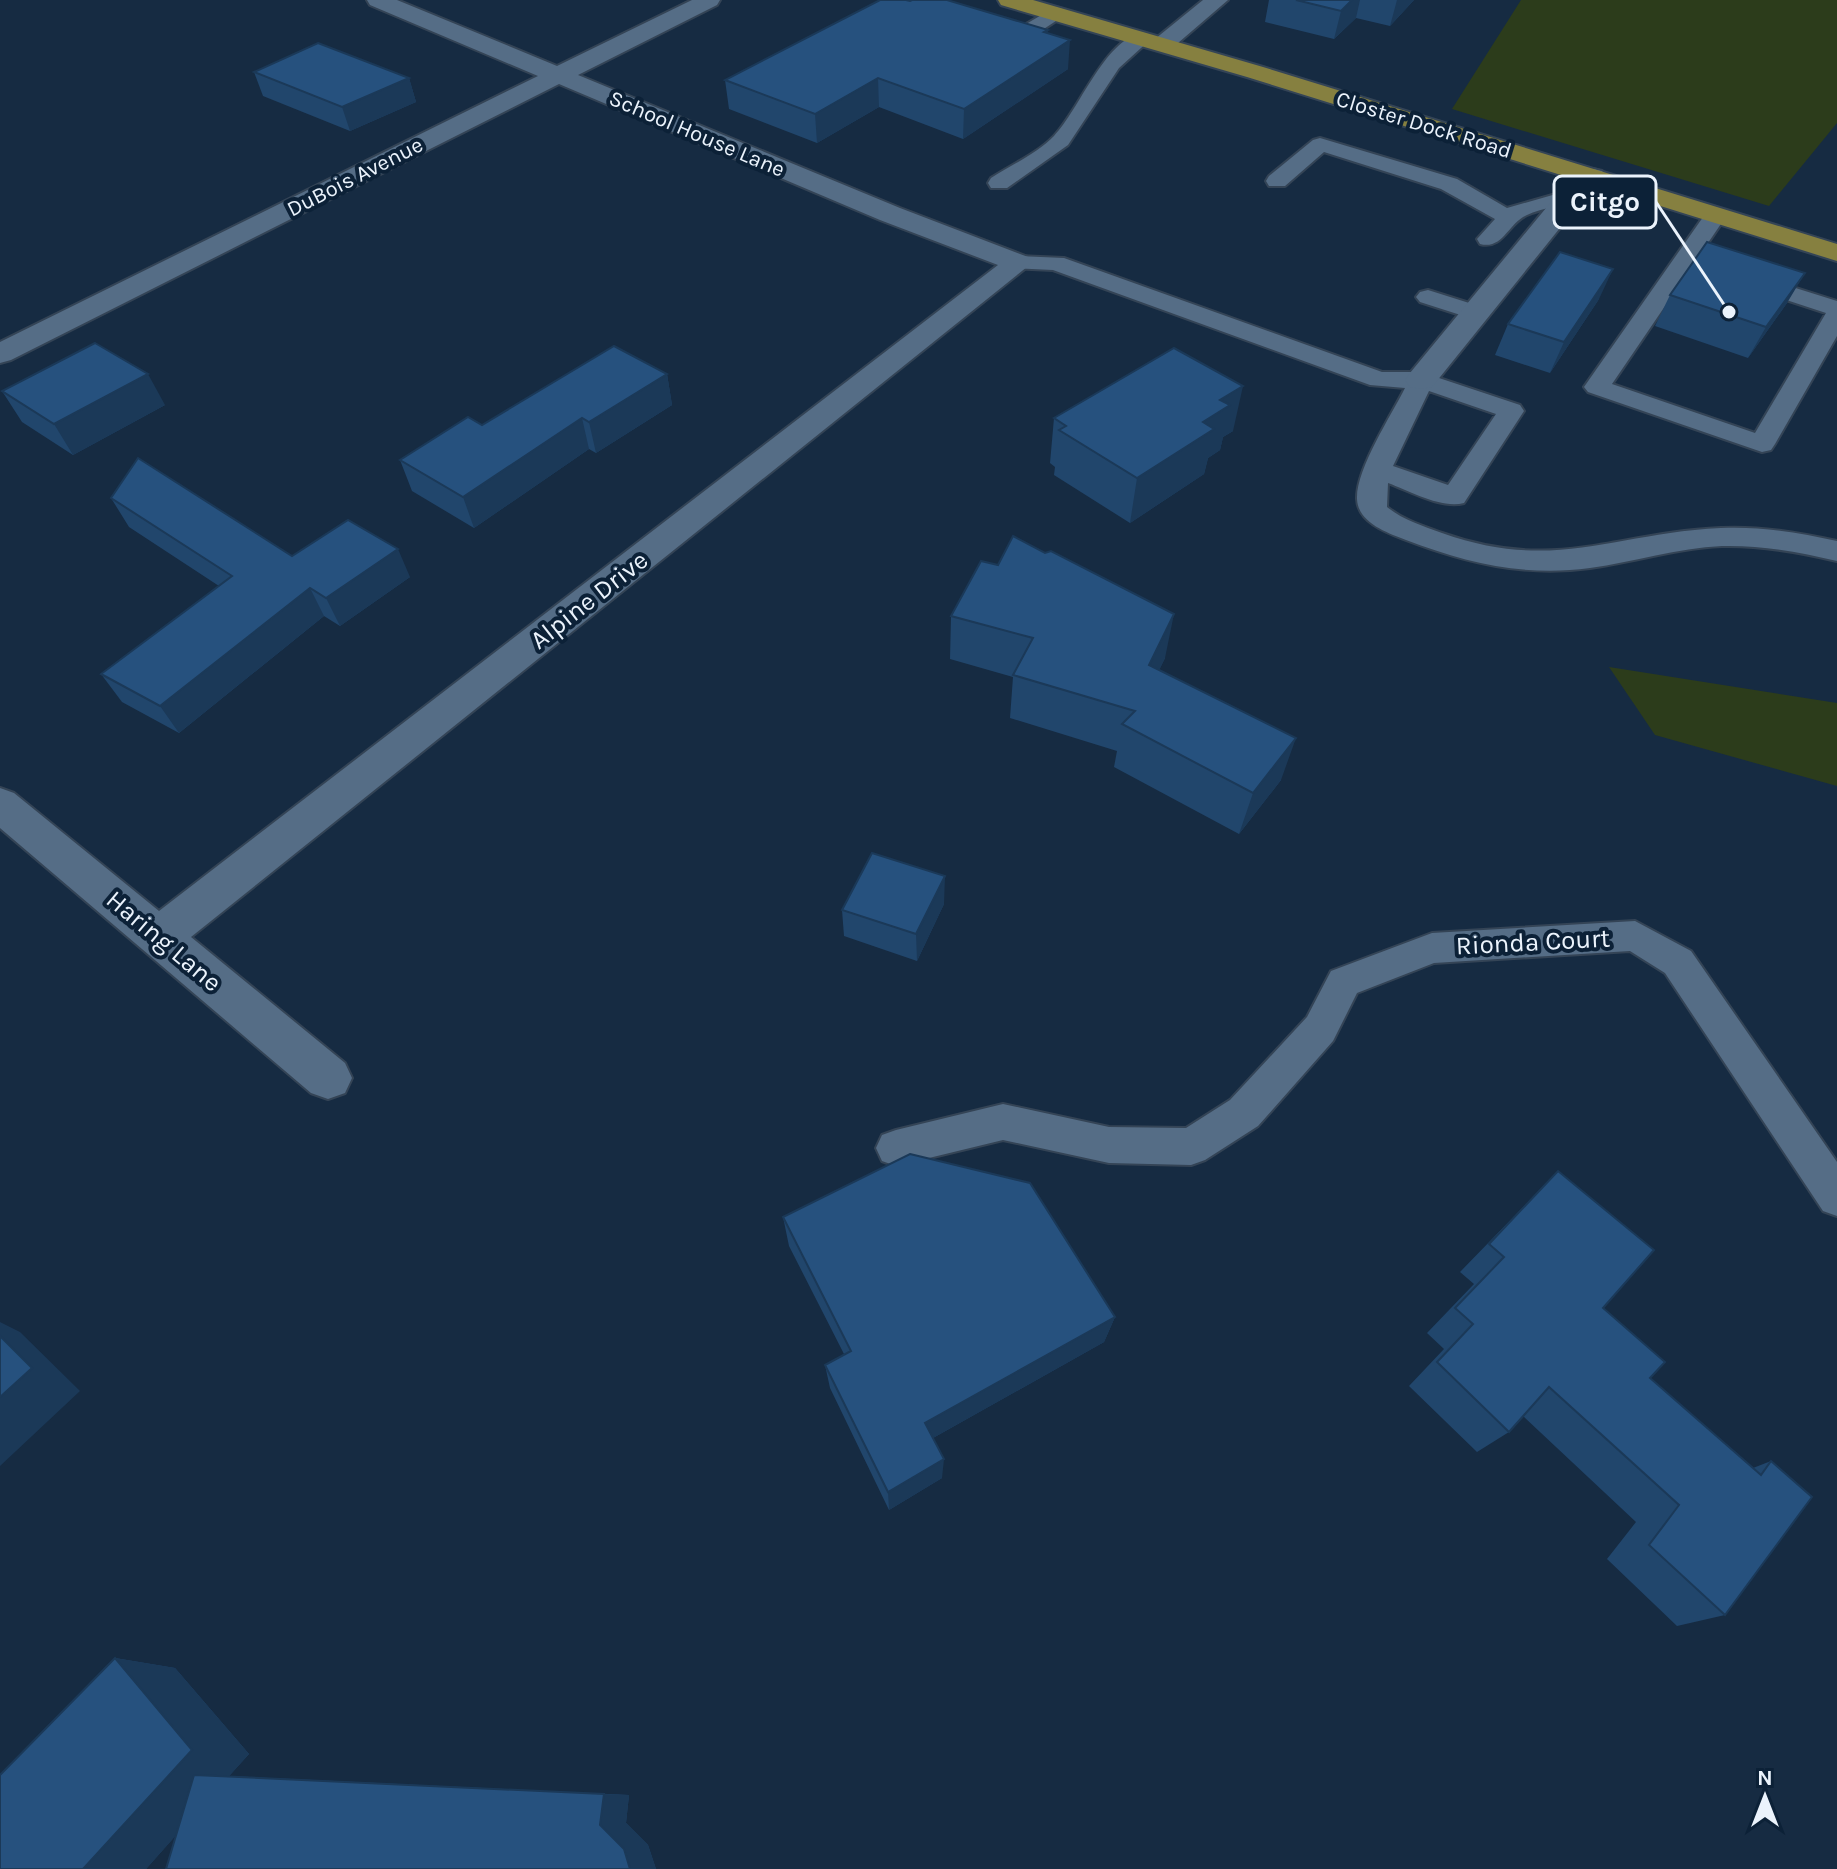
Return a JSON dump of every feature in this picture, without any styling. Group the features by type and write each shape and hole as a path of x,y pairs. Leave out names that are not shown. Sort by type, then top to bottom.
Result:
{"main road":[{"name":"Closter Dock Road","path":"1009,0 1152,41 1837,253"}],"street":[{"name":"School House Lane","path":"378,0 890,214 1018,263"},
{"name":"DuBois Avenue","path":"0,354 709,0"},
{"path":"1152,41 1217,0"},
{"path":"1421,380 1570,197 1593,177"},
{"name":"Alpine Drive","path":"160,936 1018,263"},
{"name":"Haring Lane","path":"0,804 328,1078"}],"lane":[{"path":"1052,43 1016,31 1055,13"},
{"path":"999,183 1061,141 1112,64 1152,41"},
{"path":"1277,181 1320,144 1449,184 1507,217"},
{"path":"1488,239 1507,217 1525,206 1570,197"},
{"path":"1685,260 1837,312 1762,444 1597,387 1716,215"},
{"path":"1018,263 1056,263 1379,380 1421,380 1511,411 1454,497 1378,470"},
{"path":"1428,297 1476,313"},
{"path":"1421,380 1378,470 1370,500 1374,511 1399,527 1468,553 1549,563 1673,541 1727,536 1800,543 1837,551"},
{"name":"Rionda Court","path":"896,1148 1003,1122 1109,1145 1191,1147 1244,1113 1320,1029 1344,982 1432,948 1635,936 1678,962 1837,1197"}],"green space":[{"path":"1521,0 1837,0 1837,123 1769,206 1452,109"},
{"path":"1609,667 1837,703 1837,786 1655,735"}],"building":[{"path":"880,0 947,0 1048,30 1044,32 1070,40 964,109 878,78 815,114 725,80"},
{"path":"1296,0 1352,0 1341,11"},
{"path":"318,43 409,78 342,107 254,72"},
{"path":"1707,242 1805,273 1766,327 1670,295"},
{"path":"1560,252 1613,269 1564,342 1508,324"},
{"path":"95,343 148,374 54,424 2,391"},
{"path":"614,346 667,374 589,422 582,418 463,497 400,460 468,417 482,425"},
{"path":"1174,348 1243,386 1220,400 1230,405 1203,422 1214,429 1137,478 1059,430 1066,426 1054,418"},
{"path":"138,458 292,556 348,520 398,549 326,598 310,588 160,706 101,674 232,576 111,498"},
{"path":"1013,536 1045,553 1051,551 1174,614 1149,665 1296,738 1253,793 1122,724 1135,711 1013,675 1033,638 951,616 981,561 998,565"},
{"path":"872,853 945,876 916,934 842,910"},
{"path":"910,1154 1030,1183 1115,1317 925,1423 944,1459 888,1492 825,1365 851,1351 783,1217"},
{"path":"1558,1171 1654,1250 1603,1308 1665,1362 1650,1378 1761,1475 1771,1461 1812,1497 1725,1615 1649,1545 1679,1505 1549,1387 1509,1432 1437,1362 1473,1324 1455,1308 1504,1257 1489,1244"},
{"path":"0,1336 32,1368 0,1397"},
{"path":"115,1658 192,1750 83,1869 0,1869 0,1775"},
{"path":"194,1775 604,1794 600,1825 624,1849 630,1869 166,1869"}],"place":[{"name":"Citgo","path":"1729,312"}]}
